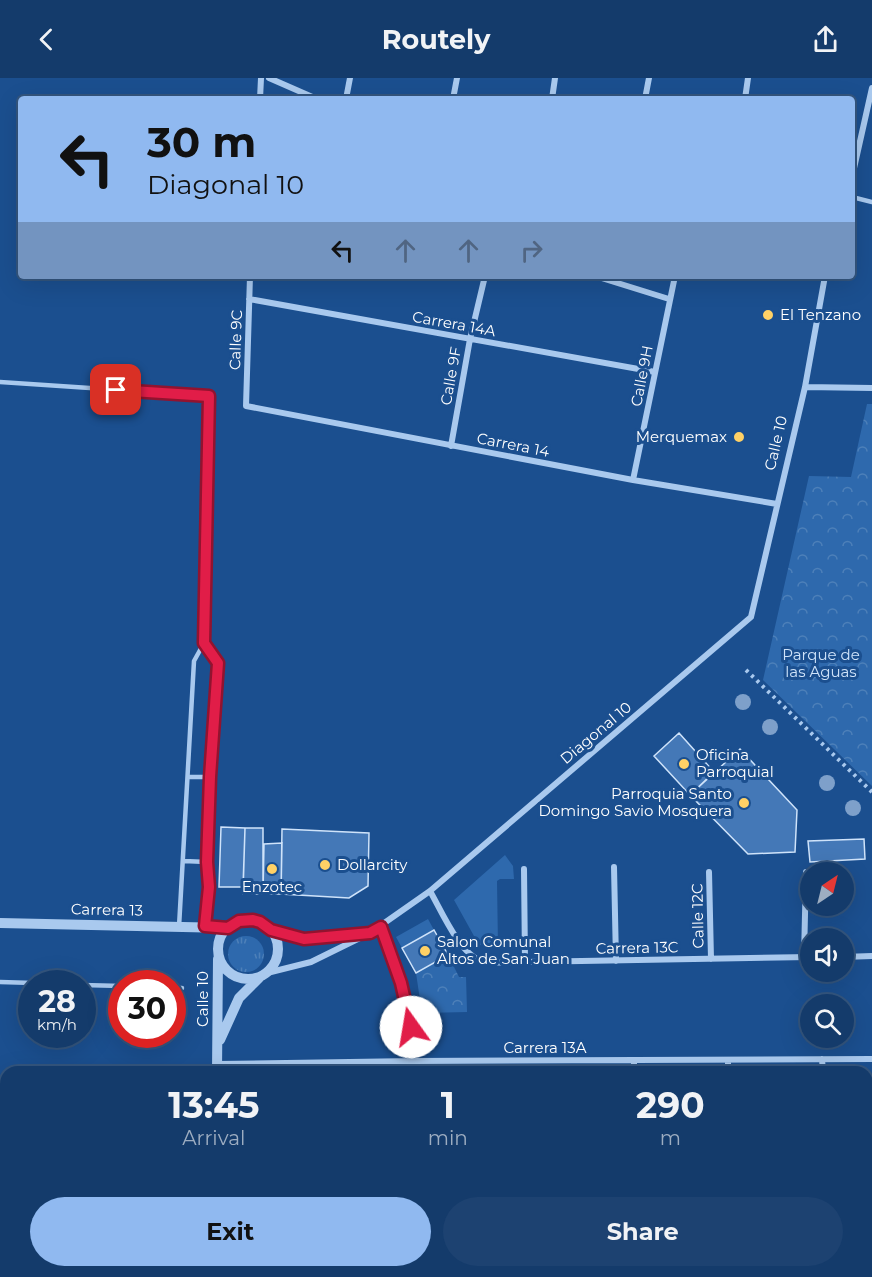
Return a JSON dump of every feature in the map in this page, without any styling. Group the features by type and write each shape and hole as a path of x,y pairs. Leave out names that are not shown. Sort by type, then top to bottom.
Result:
{"street":[{"path":"260,96 261,78"},
{"path":"268,78 310,96"},
{"path":"347,96 350,78"},
{"path":"454,96 457,78"},
{"path":"552,96 555,78"},
{"path":"646,96 649,78"},
{"path":"745,96 748,78"},
{"path":"855,164 872,88"},
{"name":"Calle 9C","path":"246,406 250,279"},
{"name":"Calle 9F","path":"450,446 470,339 484,279"},
{"path":"605,279 669,299"},
{"name":"Calle 9H","path":"633,480 674,279"},
{"name":"Calle 10","path":"751,616 805,387 824,279"},
{"name":"Carrera 14A","path":"249,299 655,372"},
{"path":"805,387 872,388"},
{"name":"Carrera 14","path":"246,406 633,480 777,504"},
{"name":"Diagonal 10","path":"263,976 311,962 370,933 430,891 751,616"},
{"path":"614,867 616,961"},
{"path":"524,868 525,962"},
{"name":"Calle 12C","path":"709,872 711,959"},
{"name":"Carrera 13C","path":"430,891 469,954 488,962 800,957"},
{"path":"253,920 271,930 276,937 278,953 276,961 263,976 248,980 228,972 218,952 220,939 228,928 239,921 253,920"},
{"name":"Carrera 13","path":"0,923 228,928"},
{"path":"209,926 220,939"},
{"path":"381,927 401,983 411,1027 413,1066"},
{"name":"Diagonal 10","path":"271,930 304,939 370,933"},
{"name":"Calle 10","path":"218,952 218,1066"},
{"path":"854,957 872,956"},
{"name":"Calle 10","path":"218,1046 239,998 263,976"},
{"path":"822,1059 823,1066"},
{"name":"Carrera 13A","path":"270,1066 413,1061 872,1059"},
{"path":"634,1060 634,1066"},
{"path":"728,1060 728,1066"}],"lane":[{"path":"855,198 872,202"},
{"path":"0,382 209,396 204,643 194,661 179,927"},
{"path":"204,643 218,663 207,862 209,926"},
{"path":"188,777 210,777"},
{"path":"184,861 207,862"},
{"path":"0,982 18,983"}],"path":[{"path":"746,670 872,792"}],"green space":[{"name":"Parque de las Aguas","path":"867,404 872,404 872,786 763,680 809,476 851,477"},
{"path":"505,855 513,866 514,879 497,881 498,946 479,945 454,900"},
{"path":"428,919 434,930 402,948 396,937"},
{"path":"246,936 259,941 264,954 259,967 246,972 233,967 228,954 233,941"},
{"path":"448,955 459,977 466,977 467,1012 422,1013 416,973"}],"building":[{"name":"Oficina Parroquial","path":"679,733 714,772 690,795 654,756"},
{"name":"Parroquia Santo Domingo Savio Mosquera","path":"740,749 797,810 795,852 748,854 690,795"},
{"path":"221,827 245,828 243,887 219,887"},
{"path":"245,828 263,828 263,894 243,894"},
{"name":"Dollarcity","path":"282,829 369,833 368,886 349,898 281,894"},
{"path":"864,839 865,859 810,862 808,841"},
{"name":"Enzotec","path":"282,843 281,894 263,894 264,844"},
{"name":"Salon Comunal Altos de San Juan","path":"434,930 448,955 416,973 402,948"}],"place":[{"name":"El Tenzano","path":"768,315"},
{"name":"Merquemax","path":"739,437"},
{"name":"Oficina Parroquial","path":"684,764"},
{"name":"Parroquia Santo Domingo Savio Mosquera","path":"744,803"},
{"name":"Dollarcity","path":"325,865"},
{"name":"Enzotec","path":"272,869"},
{"name":"Salon Comunal Altos de San Juan","path":"425,951"}],"route":[{"path":"116,390 209,396 204,643 218,663 210,777 207,862 209,887 205,926 228,928 239,921 253,920 266,925 271,930 304,939 370,933 381,927 401,983 411,1027"}]}
